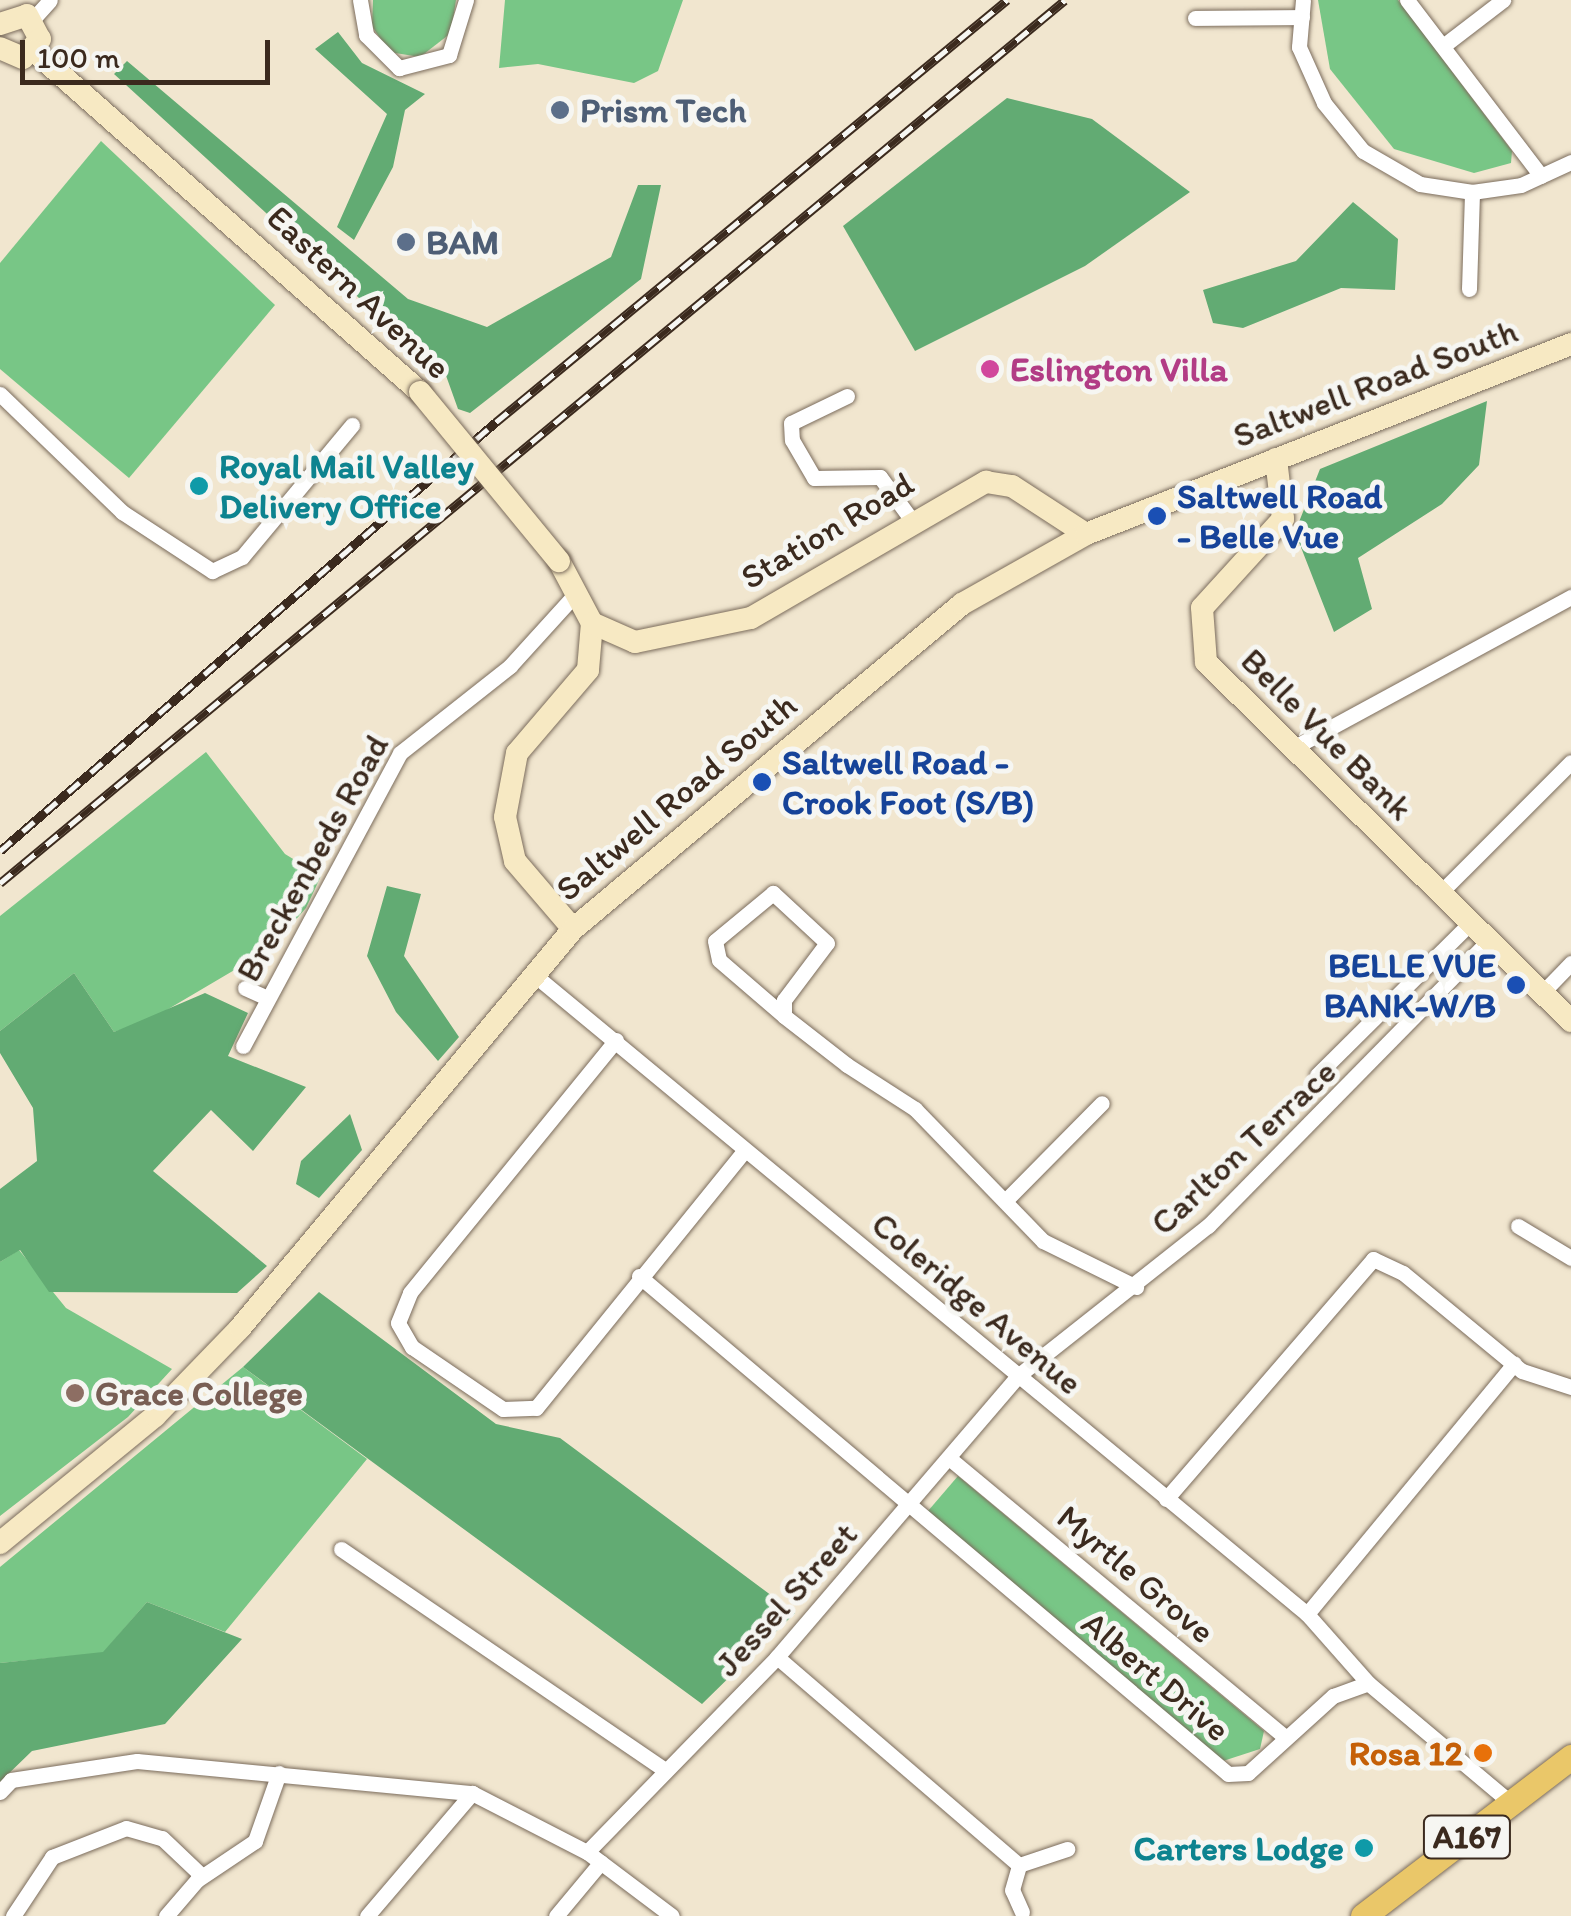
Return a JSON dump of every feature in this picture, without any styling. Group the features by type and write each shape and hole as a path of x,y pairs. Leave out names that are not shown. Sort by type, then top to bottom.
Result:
{"main road":[{"name":"A167","path":"1363,1916 1571,1757"}],"street":[{"path":"0,23 33,19 50,0"},
{"path":"360,0 366,35 399,68 449,55 466,0"},
{"path":"1407,0 1542,176"},
{"path":"1443,46 1503,0"},
{"path":"1195,18 1302,8 1299,48 1324,103 1363,152 1420,184 1472,192 1542,176 1571,162"},
{"path":"1,52 34,52 33,19"},
{"name":"Eastern Avenue","path":"34,52 420,392 559,560 592,623"},
{"path":"1468,289 1472,192"},
{"name":"Saltwell Road South","path":"0,1543 155,1416 240,1328 538,978 572,929 962,604 1086,534 1571,344"},
{"path":"0,394 122,512 212,571 242,557 352,425"},
{"path":"846,396 791,423 792,440 814,478 880,477 911,520"},
{"name":"Belle Vue Bank","path":"1276,460 1284,518 1202,608 1197,627 1206,662 1571,1021"},
{"name":"Station Road","path":"592,623 635,642 741,622 972,485 1012,486 1086,534"},
{"name":"Breckenbeds Road","path":"243,1046 400,753 510,666 578,592"},
{"path":"1292,749 1571,597"},
{"path":"572,929 515,861 506,796 518,753 578,692 592,623"},
{"path":"1440,894 1571,762"},
{"path":"784,1016 784,1000 827,943 773,893 713,950 784,1016 915,1109 1072,1263 1136,1286"},
{"path":"1317,1076 1471,922"},
{"name":"Carlton Terrace","path":"1019,1376 1136,1286 1354,1085 1489,940"},
{"path":"1542,993 1571,963"},
{"name":"Coleridge Avenue","path":"538,978 1308,1614 1368,1683"},
{"path":"245,988 267,998"},
{"path":"616,1040 401,1309 398,1323 412,1347 503,1409 536,1408 744,1150"},
{"path":"1006,1200 1102,1103"},
{"path":"1518,1226 1571,1258"},
{"path":"1166,1500 1373,1259 1404,1272 1514,1364 1571,1387"},
{"path":"639,1276 909,1506"},
{"path":"1308,1614 1514,1364"},
{"name":"Jessel Street","path":"587,1852 663,1769 778,1658 1019,1376"},
{"name":"Myrtle Grove","path":"950,1458 1284,1736"},
{"name":"Albert Drive","path":"909,1506 1220,1769 1248,1772 1333,1696 1368,1683"},
{"path":"340,1549 663,1769"},
{"path":"778,1658 1019,1864"},
{"path":"1368,1683 1511,1803"},
{"path":"0,1792 11,1780 137,1761 472,1792 587,1852 672,1916"},
{"path":"166,1916 202,1876 255,1840 279,1773"},
{"path":"367,1916 472,1792"},
{"path":"12,1916 25,1884 52,1857 126,1828 162,1838 202,1876"},
{"path":"1019,1864 1067,1849"},
{"path":"556,1916 602,1862"},
{"path":"1019,1864 1012,1890 1022,1912"}],"green space":[{"path":"373,0 456,0 451,33 420,57 389,52 372,26"},
{"path":"505,0 683,0 658,71 634,83 538,64 499,68"},
{"path":"1318,0 1398,0 1512,151 1511,163 1474,173 1394,149 1330,69"},
{"path":"338,32 362,63 425,94 405,110 393,167 354,240 337,227 387,114 315,49"},
{"path":"127,61 408,299 487,327 611,257 638,185 661,185 641,279 470,413 458,409 444,370 411,332 394,330 114,74"},
{"path":"1007,98 1092,119 1190,192 1085,266 915,351 843,226"},
{"path":"101,141 275,305 129,478 0,369 0,263"},
{"path":"1353,202 1398,239 1395,290 1341,288 1243,328 1213,323 1203,290 1296,261"},
{"path":"1487,401 1479,465 1442,504 1358,558 1372,609 1334,632 1295,532 1320,469"},
{"path":"206,752 285,854 321,876 306,908 270,949 148,1021 114,1032 74,973 0,1031 0,916"},
{"path":"387,886 421,894 404,956 459,1037 438,1061 396,1012 367,956"},
{"path":"74,973 114,1032 205,993 248,1013 228,1056 306,1087 253,1151 211,1110 153,1171 267,1266 237,1293 49,1292 20,1250 0,1262 0,1189 37,1161 33,1108 0,1053 0,1031"},
{"path":"350,1114 362,1150 319,1198 296,1184 301,1161"},
{"name":"Grace College","path":"19,1250 66,1308 172,1369 128,1417 0,1516 0,1262"},
{"path":"319,1292 496,1424 560,1438 795,1613 702,1704 243,1367"},
{"path":"243,1367 367,1459 225,1632 147,1602 103,1653 0,1663 0,1567"},
{"path":"958,1476 1264,1731 1260,1749 1223,1761 928,1511"},
{"path":"147,1602 242,1639 165,1724 32,1751 0,1782 0,1663 103,1652"}],"railway":[{"path":"0,851 496,422 1007,0"},
{"path":"0,883 1065,0"}],"place":[{"name":"Prism Tech","path":"560,110"},
{"name":"BAM","path":"406,242"},
{"name":"Eslington Villa","path":"990,369"},
{"name":"Royal Mail Valley Delivery Office","path":"199,486"},
{"name":"Saltwell Road - Belle Vue","path":"1157,516"},
{"name":"Saltwell Road - Crook Foot (S/B)","path":"762,782"},
{"name":"BELLE VUE BANK-W/B","path":"1516,985"},
{"name":"Grace College","path":"75,1393"},
{"name":"Rosa 12","path":"1483,1753"},
{"name":"Carters Lodge","path":"1364,1848"}]}
